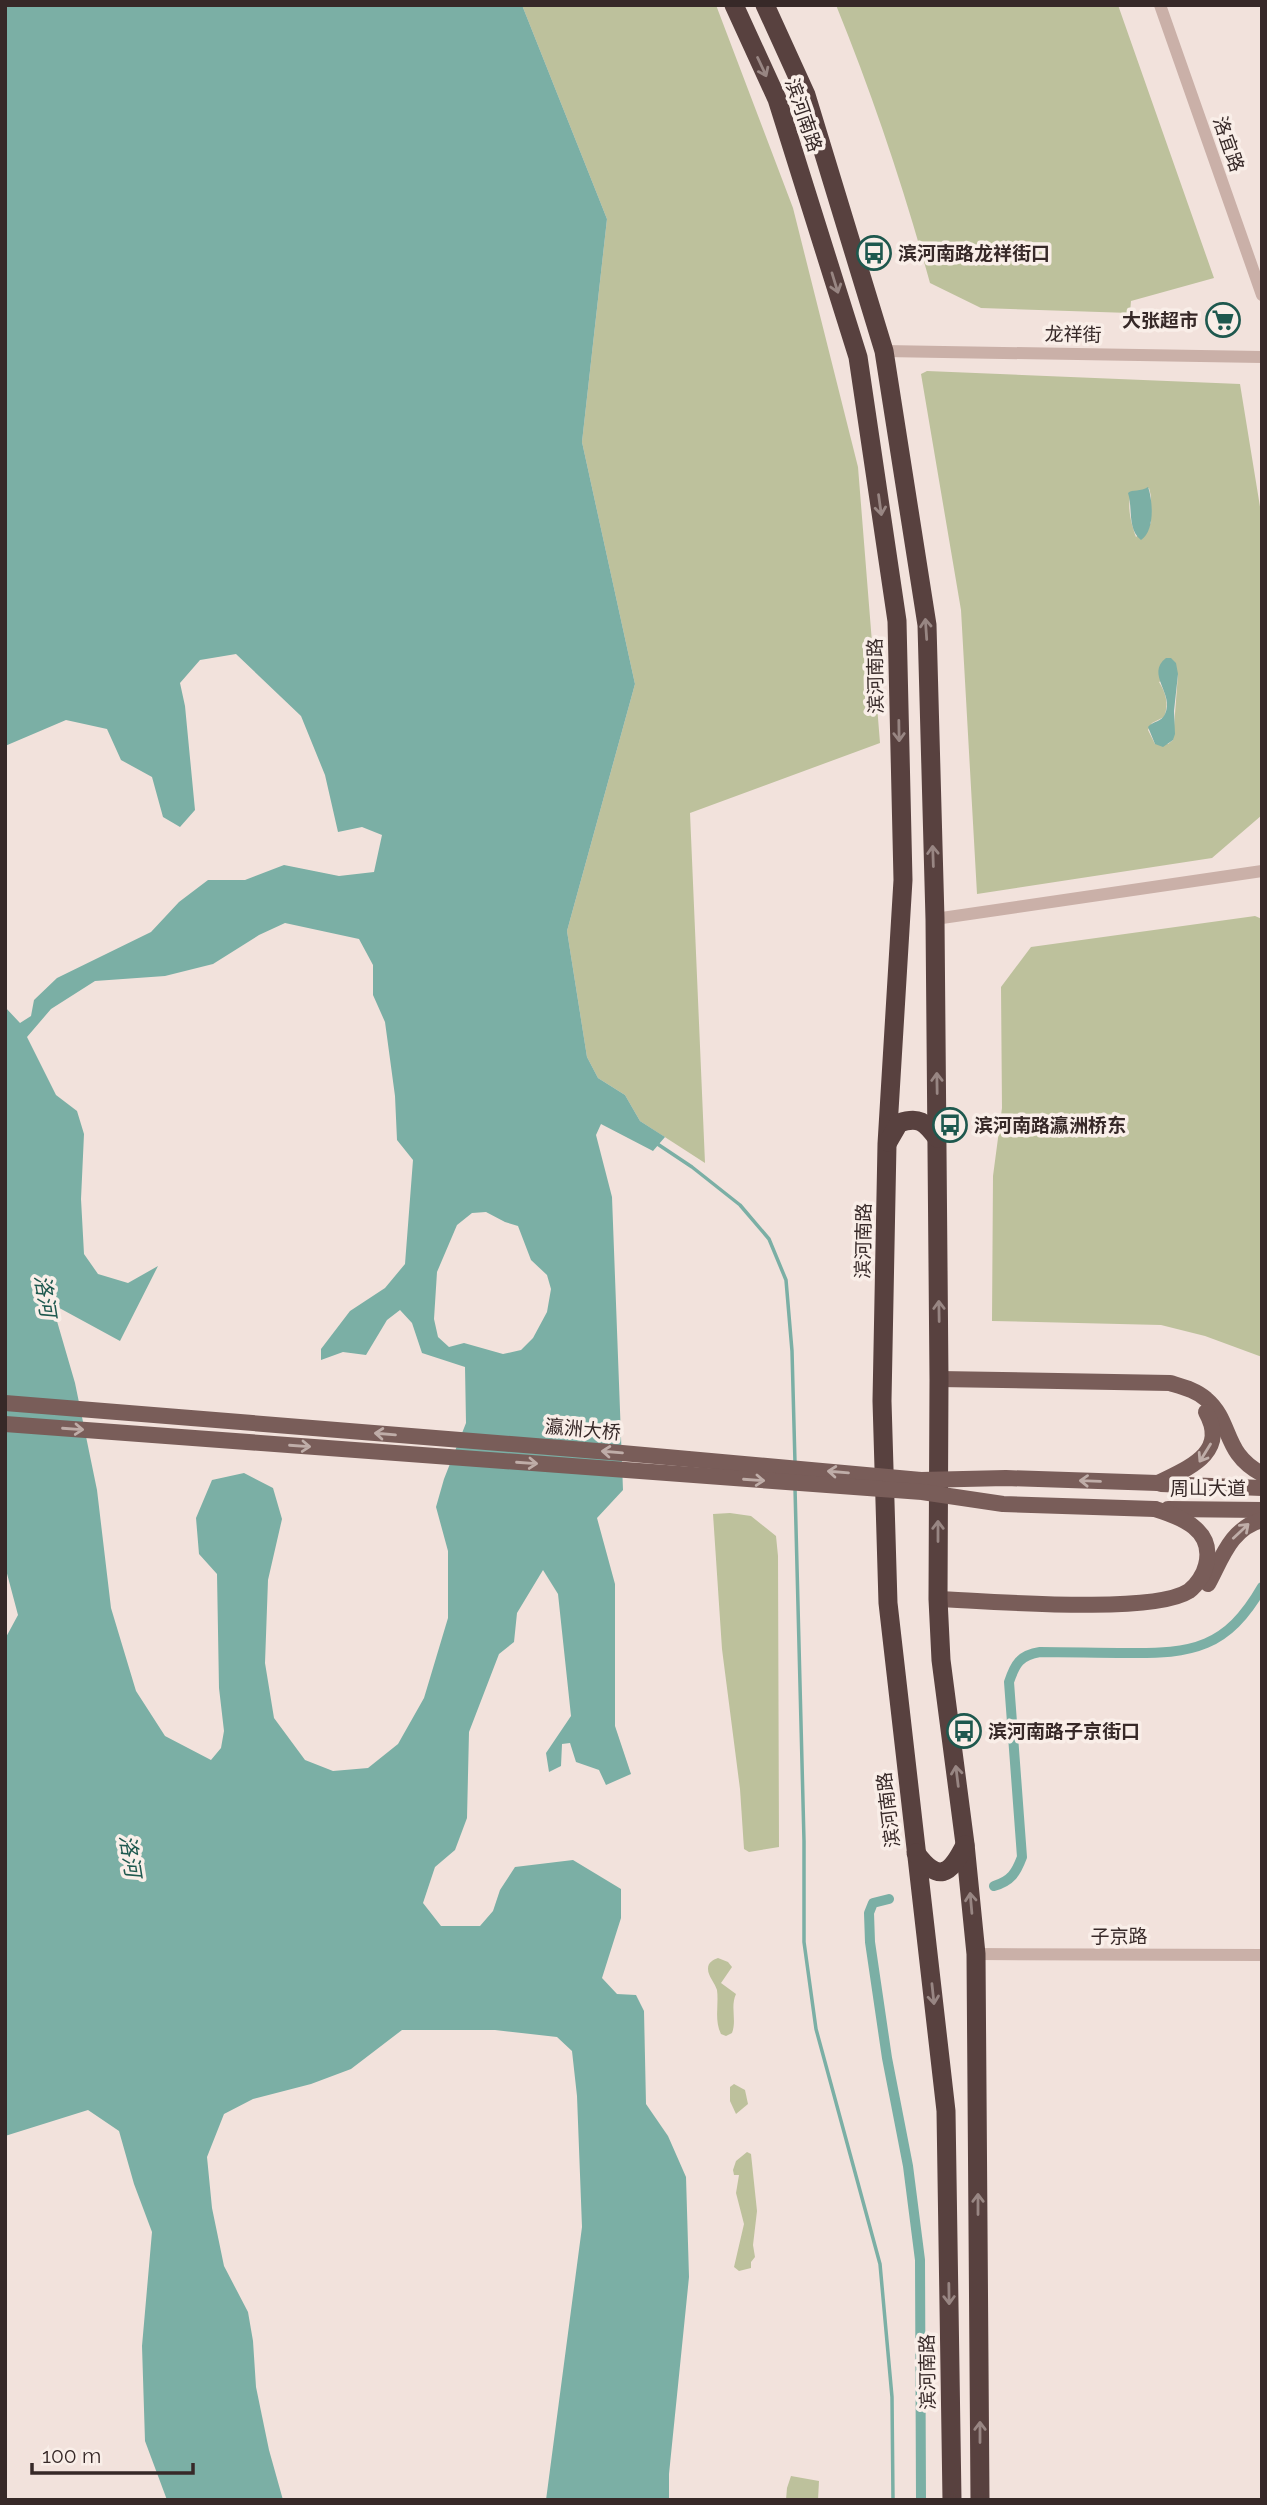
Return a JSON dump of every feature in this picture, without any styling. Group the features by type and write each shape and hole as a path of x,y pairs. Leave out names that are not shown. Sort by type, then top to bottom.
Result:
{"highway":[{"name":"滨河南路","path":"734,5 777,99 858,357 897,621 903,880 887,1144 882,1401 888,1603 946,2111 951,2500"},
{"name":"滨河南路","path":"765,5 806,95 884,351 927,625 935,919 939,1379 937,1599 941,1660 976,1954 980,2500"},
{"path":"887,1144 899,1123 911,1119 920,1121 937,1138"},
{"path":"916,1853 925,1866 945,1873 953,1867 965,1844"}],"main road":[{"path":"939,1379 1170,1383 1191,1389 1208,1400 1244,1464 1262,1474"},
{"path":"1141,1384 1181,1394 1194,1401 1206,1412 1212,1423 1213,1438 1198,1463 1158,1483"},
{"name":"瀛洲大桥","path":"5,1403 921,1480 1006,1478 1158,1483"},
{"name":"瀛洲大桥","path":"5,1424 922,1492 1003,1504 1155,1509"},
{"name":"周山大道","path":"1158,1483 1262,1488"},
{"path":"937,1599 1112,1604 1170,1599 1190,1590 1203,1574 1207,1560 1206,1543 1198,1530 1181,1517 1155,1509"},
{"name":"周山大道","path":"1155,1509 1262,1510"},
{"path":"1112,1604 1136,1608 1163,1608 1190,1600 1209,1583 1236,1534 1251,1522 1262,1520"}],"street":[{"name":"洛宜路","path":"1160,5 1262,295"},
{"name":"洛宜路","path":"1168,5 1262,271"},
{"name":"龙祥街","path":"884,351 1262,356"},
{"path":"935,919 1262,871"},
{"name":"子京路","path":"976,1954 1262,1955"}],"green space":[{"path":"522,5 716,5 793,208 858,467 880,743 690,813 705,1163 640,1121 625,1095 598,1078 587,1057 567,931 635,684 582,442 607,219"},
{"path":"836,5 1118,5 1214,278 1131,301 1130,313 981,308 930,283 887,143"},
{"path":"927,371 1240,384 1262,519 1262,815 1212,858 977,894 961,610 921,374","holes":["1149,488 1151,523 1136,537 1130,514 1130,496 1132,491 1139,492","1178,674 1173,740 1168,744 1155,744 1148,730 1152,723 1164,717 1166,708 1165,694 1159,682"]},
{"path":"1255,916 1262,919 1262,1357 1205,1336 1161,1325 992,1321 993,1176 1002,1108 1001,987 1031,947"},
{"path":"713,1514 751,1516 776,1536 778,1556 779,1847 749,1852 744,1849 740,1789 722,1649"},
{"path":"718,1958 732,1967 721,1983 736,1994 732,2033 726,2036 721,2034 719,2029 717,1990 708,1969 710,1963"},
{"path":"734,2084 745,2090 748,2104 736,2114 730,2101 730,2087"},
{"path":"747,2152 751,2154 757,2211 753,2245 755,2257 751,2268 739,2271 734,2267 744,2224 736,2193 739,2175 734,2175 733,2170 736,2161"},
{"path":"791,2476 819,2481 818,2500 786,2500"}],"water":[{"name":"洛河","path":"5,5 522,5 607,219 582,442 635,684 567,931 587,1057 598,1078 625,1095 640,1121 665,1137 653,1151 601,1124 596,1135 612,1197 623,1490 597,1518 615,1584 615,1726 631,1774 606,1785 599,1770 576,1762 570,1743 562,1744 561,1766 549,1772 546,1753 571,1716 558,1594 543,1570 517,1613 514,1642 499,1654 469,1732 467,1818 455,1850 435,1867 423,1903 441,1926 480,1926 493,1911 500,1890 515,1867 573,1860 621,1889 621,1918 602,1978 617,1994 636,1995 644,2011 646,2104 668,2136 686,2177 689,2277 669,2474 669,2500 546,2500 582,2227 577,2096 572,2051 557,2037 495,2030 402,2030 351,2069 311,2084 253,2099 224,2114 207,2157 212,2208 224,2266 248,2312 256,2387 283,2500 167,2500 145,2441 142,2346 152,2232 134,2184 119,2131 88,2110 5,2136 5,1639 18,1615 5,1566 5,1007 20,1023 31,1016 34,1000 57,978 151,932 179,902 208,880 245,880 284,865 339,876 374,872 382,835 362,827 338,832 325,775 301,716 236,654 200,660 180,683 185,706 195,810 180,827 163,817 152,777 121,760 107,729 66,720 5,746","holes":["285,923 359,939 373,965 373,995 385,1022 395,1096 397,1140 413,1160 405,1264 385,1288 350,1311 321,1349 321,1360 343,1352 366,1355 387,1320 400,1310 412,1323 422,1353 465,1367 466,1423 436,1507 448,1551 448,1618 424,1698 398,1744 368,1768 333,1771 305,1760 274,1718 265,1663 268,1580 282,1519 273,1488 244,1473 212,1480 196,1518 199,1554 217,1574 219,1688 224,1731 221,1748 211,1760 165,1736 136,1691 111,1608 97,1490 75,1383 52,1304 120,1341 158,1266 128,1283 98,1274 84,1254 81,1199 84,1134 77,1111 56,1095 27,1037 51,1009 95,981 165,976 213,964 259,935","486,1212 518,1226 531,1260 547,1275 551,1289 547,1312 533,1338 521,1350 503,1354 464,1343 449,1347 438,1337 434,1319 437,1272 457,1225 472,1213"]},
{"path":"1148,487 1152,508 1151,523 1146,536 1141,540 1132,524 1128,493"},
{"path":"1166,658 1171,658 1176,663 1178,674 1174,711 1175,734 1173,740 1163,747 1155,744 1148,727 1164,717 1167,707 1158,671"}],"waterway":[{"path":"656,1143 740,1205 769,1239 786,1280 792,1351 795,1463"},
{"path":"795,1488 804,1942 816,2029 880,2264 892,2397 893,2500"},
{"path":"994,1886 1012,1876 1022,1857 1009,1682 1019,1661 1040,1652 1150,1653 1189,1649 1221,1635 1249,1607 1262,1587"},
{"path":"889,1899 873,1903 869,1913 870,1942 887,2058 908,2166 920,2260 921,2500"}],"place":[{"name":"滨河南路龙祥街口","path":"874,253"},
{"name":"大张超市","path":"1223,320"},
{"name":"滨河南路瀛洲桥东","path":"950,1125"},
{"name":"滨河南路子京街口","path":"964,1731"}]}
